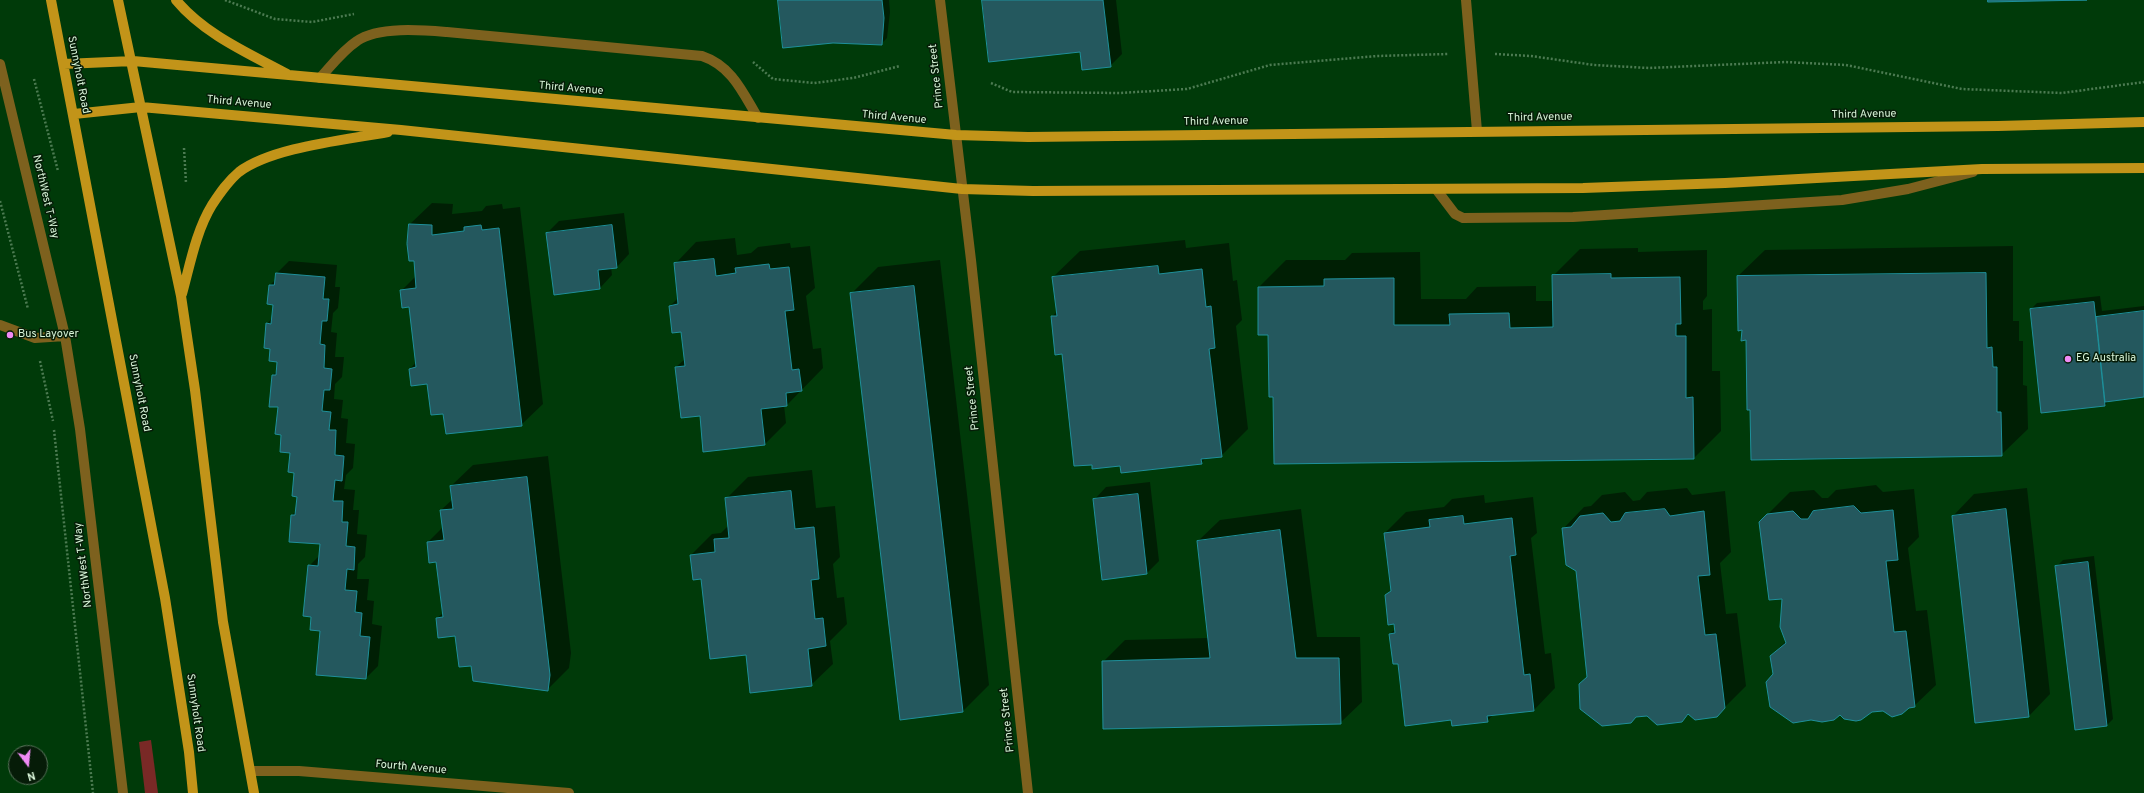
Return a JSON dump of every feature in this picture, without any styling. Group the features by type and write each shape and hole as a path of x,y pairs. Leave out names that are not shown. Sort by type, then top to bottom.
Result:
{"main road":[{"name":"Sunnyholt Road","path":"51,0 166,598 189,752 193,793"},
{"path":"118,0 133,61 141,107 181,296 195,390 223,622 254,793"},
{"name":"Third Avenue","path":"176,0 186,12 217,36 291,76"},
{"name":"Third Avenue","path":"64,64 133,61 956,135 1028,137 1998,126 2144,122"},
{"name":"Third Avenue","path":"74,114 141,107 402,130 962,189 1033,191 1583,188 1725,183 1982,169 2144,168"},
{"name":"Third Avenue","path":"181,296 195,249 209,212 230,180 240,171 266,157 314,146 402,130"}],"street":[{"name":"Prince Street","path":"940,0 1028,793"},
{"path":"1466,0 1477,131"},
{"path":"320,78 340,56 358,40 382,32 406,29 455,33 702,56 716,60 724,67 732,76 758,118"},
{"name":"NorthWest T-Way","path":"0,64 65,336 80,429 124,793"},
{"path":"1436,189 1455,214 1463,218 1573,217 1842,200 1908,189 1982,169"},
{"path":"0,325 36,338 65,336"},
{"name":"Fourth Avenue","path":"251,771 299,771 569,793"}],"path":[{"path":"991,83 1012,92 1120,94 1187,89 1270,65 1377,56 1471,53 1531,56 1594,65 1649,68 1785,62 1846,65 1962,89 2062,93 2144,82"},
{"path":"34,79 58,173"},
{"path":"184,148 186,183"},
{"path":"0,201 36,338 54,426 93,793"}],"shaded area":[{"path":"151,740 158,793 145,793 139,742"}],"building":[{"path":"778,0 882,0 884,18 882,45 833,43 783,48"},
{"path":"982,0 1103,0 1111,67 1082,70 1080,52 989,62"},
{"path":"1988,0 2087,0 1988,2"},
{"path":"409,224 432,225 432,235 464,231 464,227 481,225 482,230 499,228 522,426 446,434 443,414 431,415 427,384 411,386 409,369 416,367 409,307 402,308 400,290 416,288 414,261 409,261 407,244"},
{"path":"612,225 617,268 598,270 600,289 554,295 546,233"},
{"path":"714,259 716,276 736,273 735,268 769,264 770,269 789,267 794,310 785,311 792,370 799,369 802,391 786,393 787,406 761,409 765,445 703,452 700,416 681,418 675,367 685,366 681,332 672,333 669,306 678,304 674,263"},
{"path":"1158,266 1159,274 1202,269 1206,307 1211,306 1215,348 1209,349 1222,457 1201,459 1202,464 1121,473 1120,466 1092,469 1092,465 1074,466 1062,354 1055,355 1051,316 1057,316 1052,277"},
{"path":"276,273 325,277 323,299 329,299 327,321 322,321 320,344 325,345 324,368 332,369 330,390 324,390 322,411 331,412 329,430 336,430 335,455 344,456 342,481 335,480 333,501 343,501 342,522 348,522 346,546 355,547 354,570 347,569 345,590 357,591 355,612 362,613 360,636 370,637 366,679 316,675 320,631 310,630 311,617 303,616 308,565 318,566 320,544 289,542 291,515 295,515 297,497 292,496 294,473 288,472 290,453 280,452 281,435 275,434 278,407 269,407 272,375 276,375 277,362 269,361 270,349 264,348 266,323 271,324 273,305 267,304 269,285 274,285"},
{"path":"1986,273 1987,348 1992,347 1993,367 1997,367 1997,412 2001,412 2002,456 1751,460 1750,410 1747,410 1746,340 1741,341 1742,330 1738,331 1737,276"},
{"path":"1611,274 1611,278 1680,277 1681,324 1676,324 1676,336 1686,336 1686,398 1693,397 1694,459 1274,464 1273,397 1269,397 1268,335 1258,335 1258,287 1324,286 1324,279 1394,278 1394,325 1450,325 1449,314 1509,313 1510,328 1553,327 1552,275"},
{"path":"914,286 963,712 900,720 850,293"},
{"name":"EG Australia","path":"2094,302 2105,406 2041,413 2030,309"},
{"path":"2144,311 2144,397 2105,402 2096,317"},
{"path":"527,477 550,675 548,691 473,681 471,666 459,667 455,636 438,638 436,618 443,617 436,562 429,563 427,542 444,540 440,510 453,509 450,486"},
{"path":"791,491 795,529 814,527 819,579 811,580 815,619 823,618 826,646 808,649 812,686 750,693 746,655 710,659 701,579 693,580 690,555 715,552 714,539 729,538 725,498"},
{"path":"1138,494 1147,574 1102,580 1093,499"},
{"path":"1854,506 1861,513 1893,510 1898,560 1886,561 1894,632 1906,631 1915,707 1909,708 1902,714 1892,717 1883,711 1872,712 1861,720 1856,721 1844,719 1840,715 1834,720 1822,722 1811,720 1793,723 1770,707 1766,682 1773,674 1770,656 1786,643 1780,627 1782,599 1769,600 1759,522 1767,514 1793,511 1801,519 1808,519 1813,511"},
{"path":"1665,509 1670,516 1704,511 1710,575 1698,576 1705,635 1716,634 1725,708 1717,717 1695,720 1688,714 1682,722 1657,725 1647,716 1636,717 1631,723 1602,726 1580,709 1579,684 1587,677 1576,571 1566,565 1562,528 1571,527 1580,516 1603,513 1611,522 1620,521 1625,513"},
{"path":"2006,509 2029,717 1975,723 1952,516"},
{"path":"1463,516 1464,524 1512,518 1516,555 1510,556 1524,675 1530,674 1534,711 1487,716 1488,722 1452,726 1451,720 1405,726 1398,664 1393,664 1389,634 1395,633 1394,624 1388,625 1385,595 1391,591 1384,533 1430,527 1429,520"},
{"path":"1280,530 1296,658 1339,658 1341,724 1103,729 1102,661 1210,658 1197,541"},
{"path":"2088,562 2107,726 2075,730 2055,566"}],"place":[{"name":"Bus Layover","path":"10,335"},
{"name":"EG Australia","path":"2068,359"}]}
